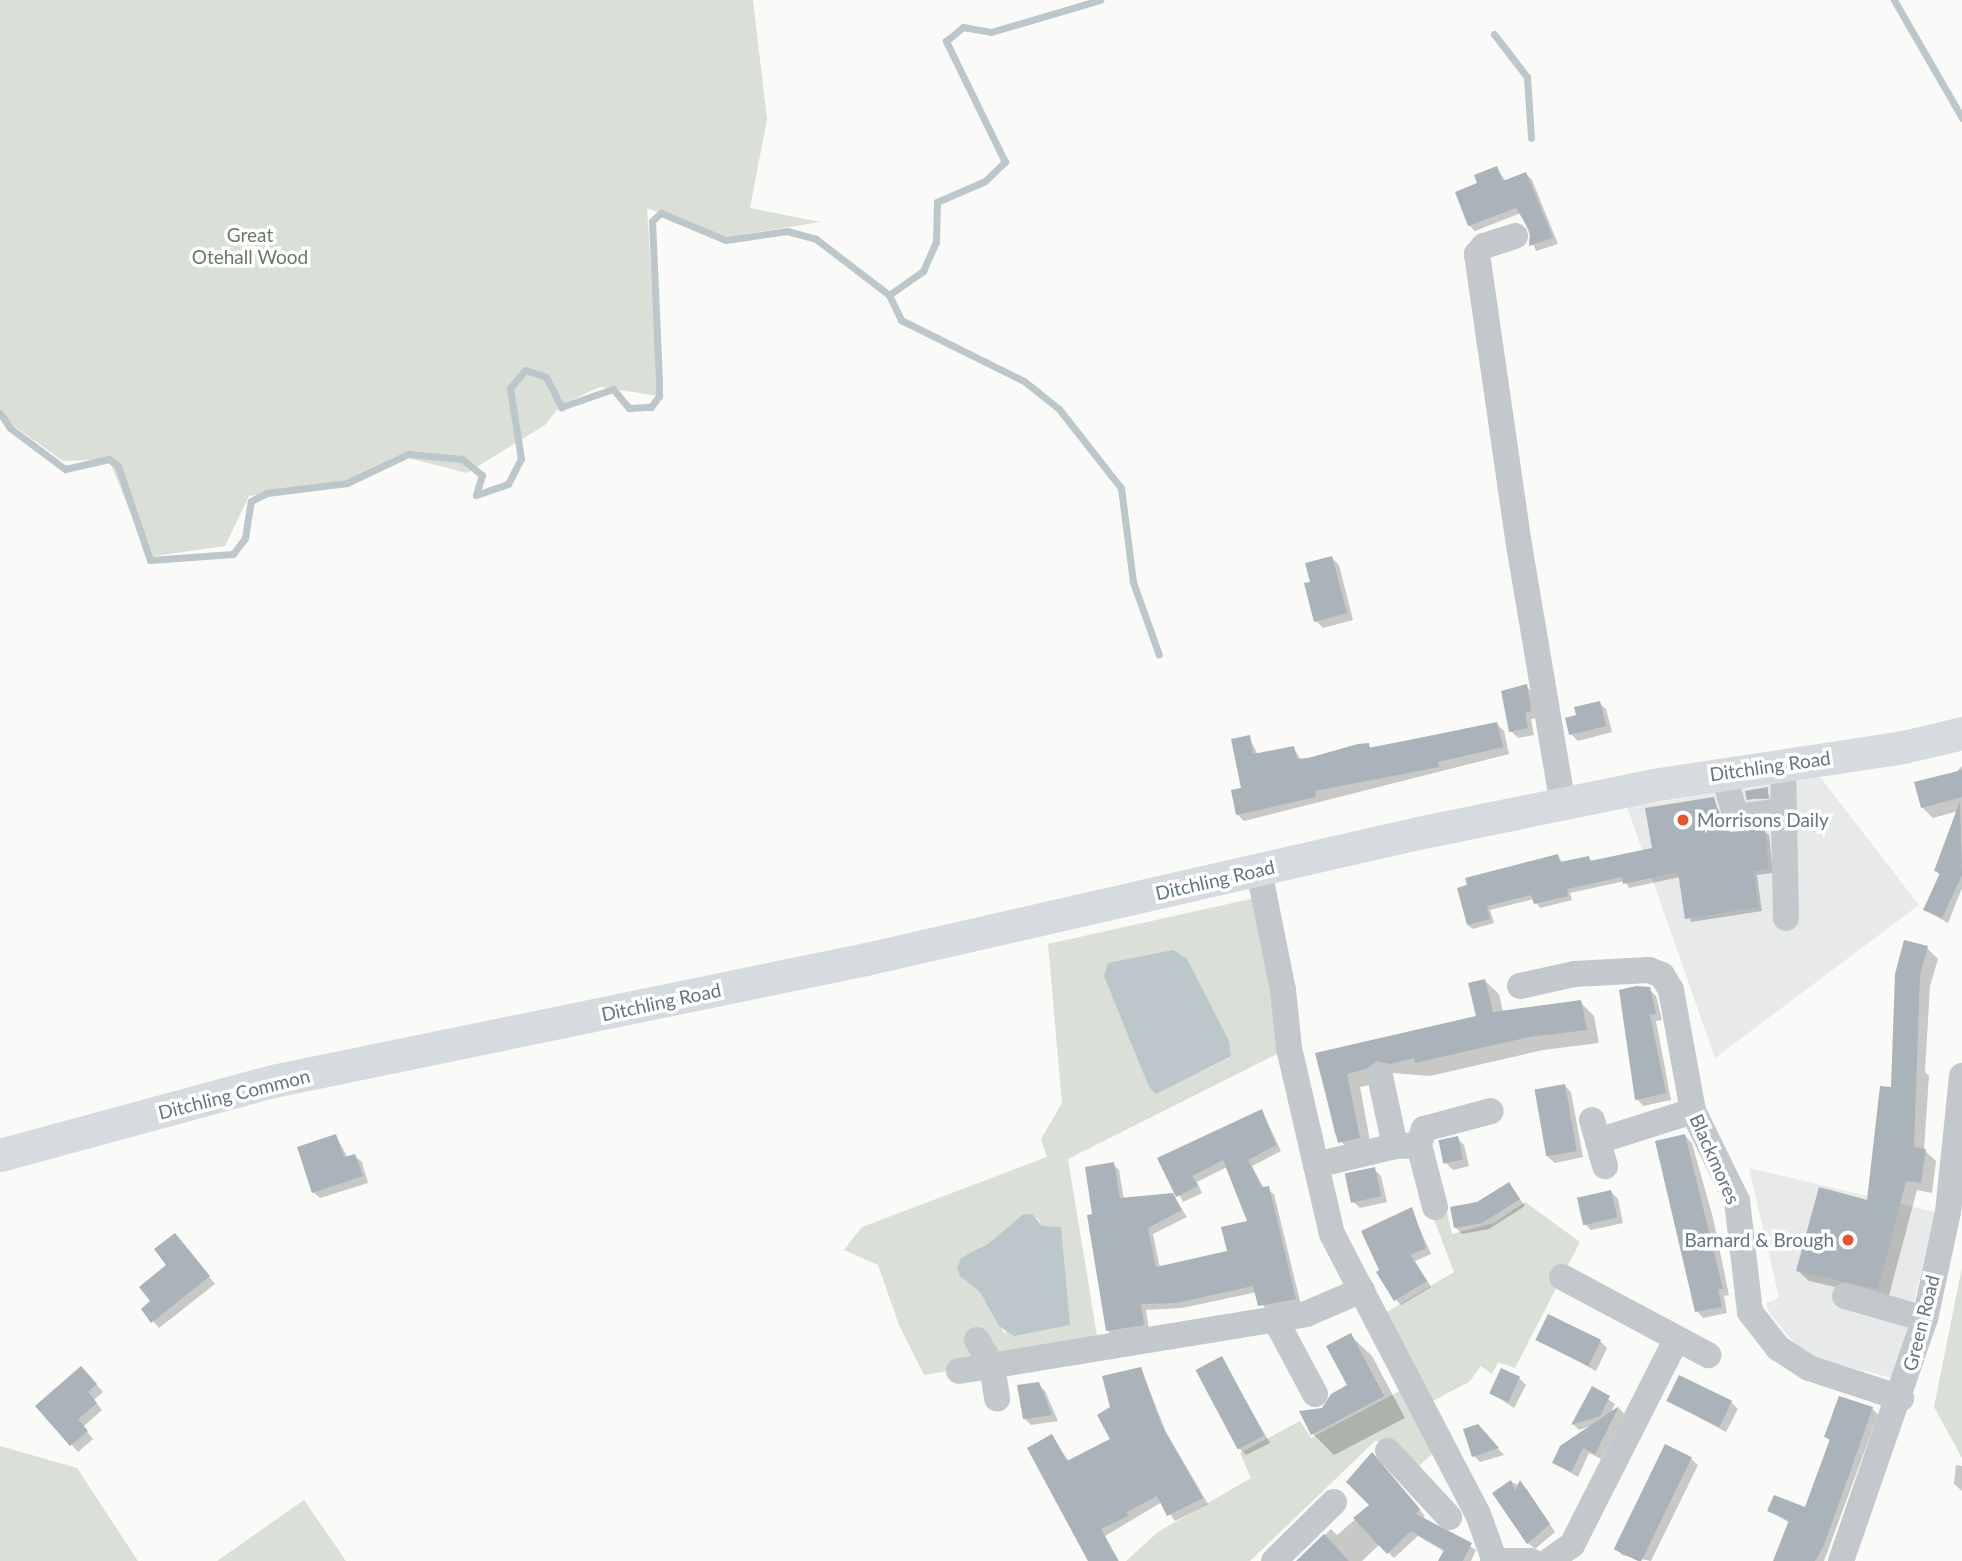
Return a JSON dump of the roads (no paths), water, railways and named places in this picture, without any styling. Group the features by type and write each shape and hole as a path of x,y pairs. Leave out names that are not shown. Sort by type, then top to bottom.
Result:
{"main road":[{"name":"Ditchling Road","path":"470,1041 866,959 1563,805 1723,773 1903,747 1962,733"},
{"name":"Ditchling Common","path":"0,1155 273,1082 470,1041"}],"street":[{"path":"1515,236 1484,246 1477,254 1519,545 1563,805"},
{"path":"1783,764 1786,918"},
{"path":"1723,773 1736,817 1783,811"},
{"path":"1258,871 1283,990 1289,1048 1332,1234 1478,1514 1494,1560 1531,1561"},
{"name":"Blackmores","path":"1520,986 1574,974 1649,970 1661,975 1671,990 1693,1111 1737,1201 1751,1311 1778,1348 1809,1368 1901,1398"},
{"path":"1380,1076 1435,1208"},
{"name":"Green Road","path":"1841,1561 1901,1398 1924,1319 1948,1212 1962,1076"},
{"path":"1316,1165 1407,1146 1424,1129 1491,1111"},
{"path":"1605,1166 1595,1130 1693,1111"},
{"path":"1562,1277 1708,1355"},
{"path":"958,1371 1306,1314 1362,1290"},
{"path":"1845,1296 1924,1319"},
{"path":"1275,1319 1315,1394"},
{"path":"977,1340 992,1366 997,1399"},
{"path":"1549,1561 1572,1545 1676,1340"},
{"path":"1388,1451 1449,1517"},
{"path":"1419,1483 1448,1457"},
{"path":"1274,1561 1334,1502"}],"waterway":[{"path":"889,295 923,271 936,242 937,202 985,181 1005,162 946,41 963,27 991,32 1100,0"},
{"path":"1894,0 1962,118"},
{"path":"1494,34 1527,77 1531,138"},
{"path":"0,413 10,428 65,469 109,459 118,466 150,560 233,554 245,538 251,501 267,493 347,483 408,454 462,459 482,475 476,495 508,484 521,459 510,388 525,370 546,377 561,407 613,389 629,408 651,407 659,396 652,221 661,213 726,240 787,231 816,239 889,295 901,320 1024,381 1059,409 1121,488 1133,582 1159,655"}],"place":[{"name":"Morrisons Daily","path":"1683,820"},
{"name":"Barnard & Brough","path":"1848,1240"}],"park label":[{"name":"Great Otehall Wood","path":"250,246"}]}
